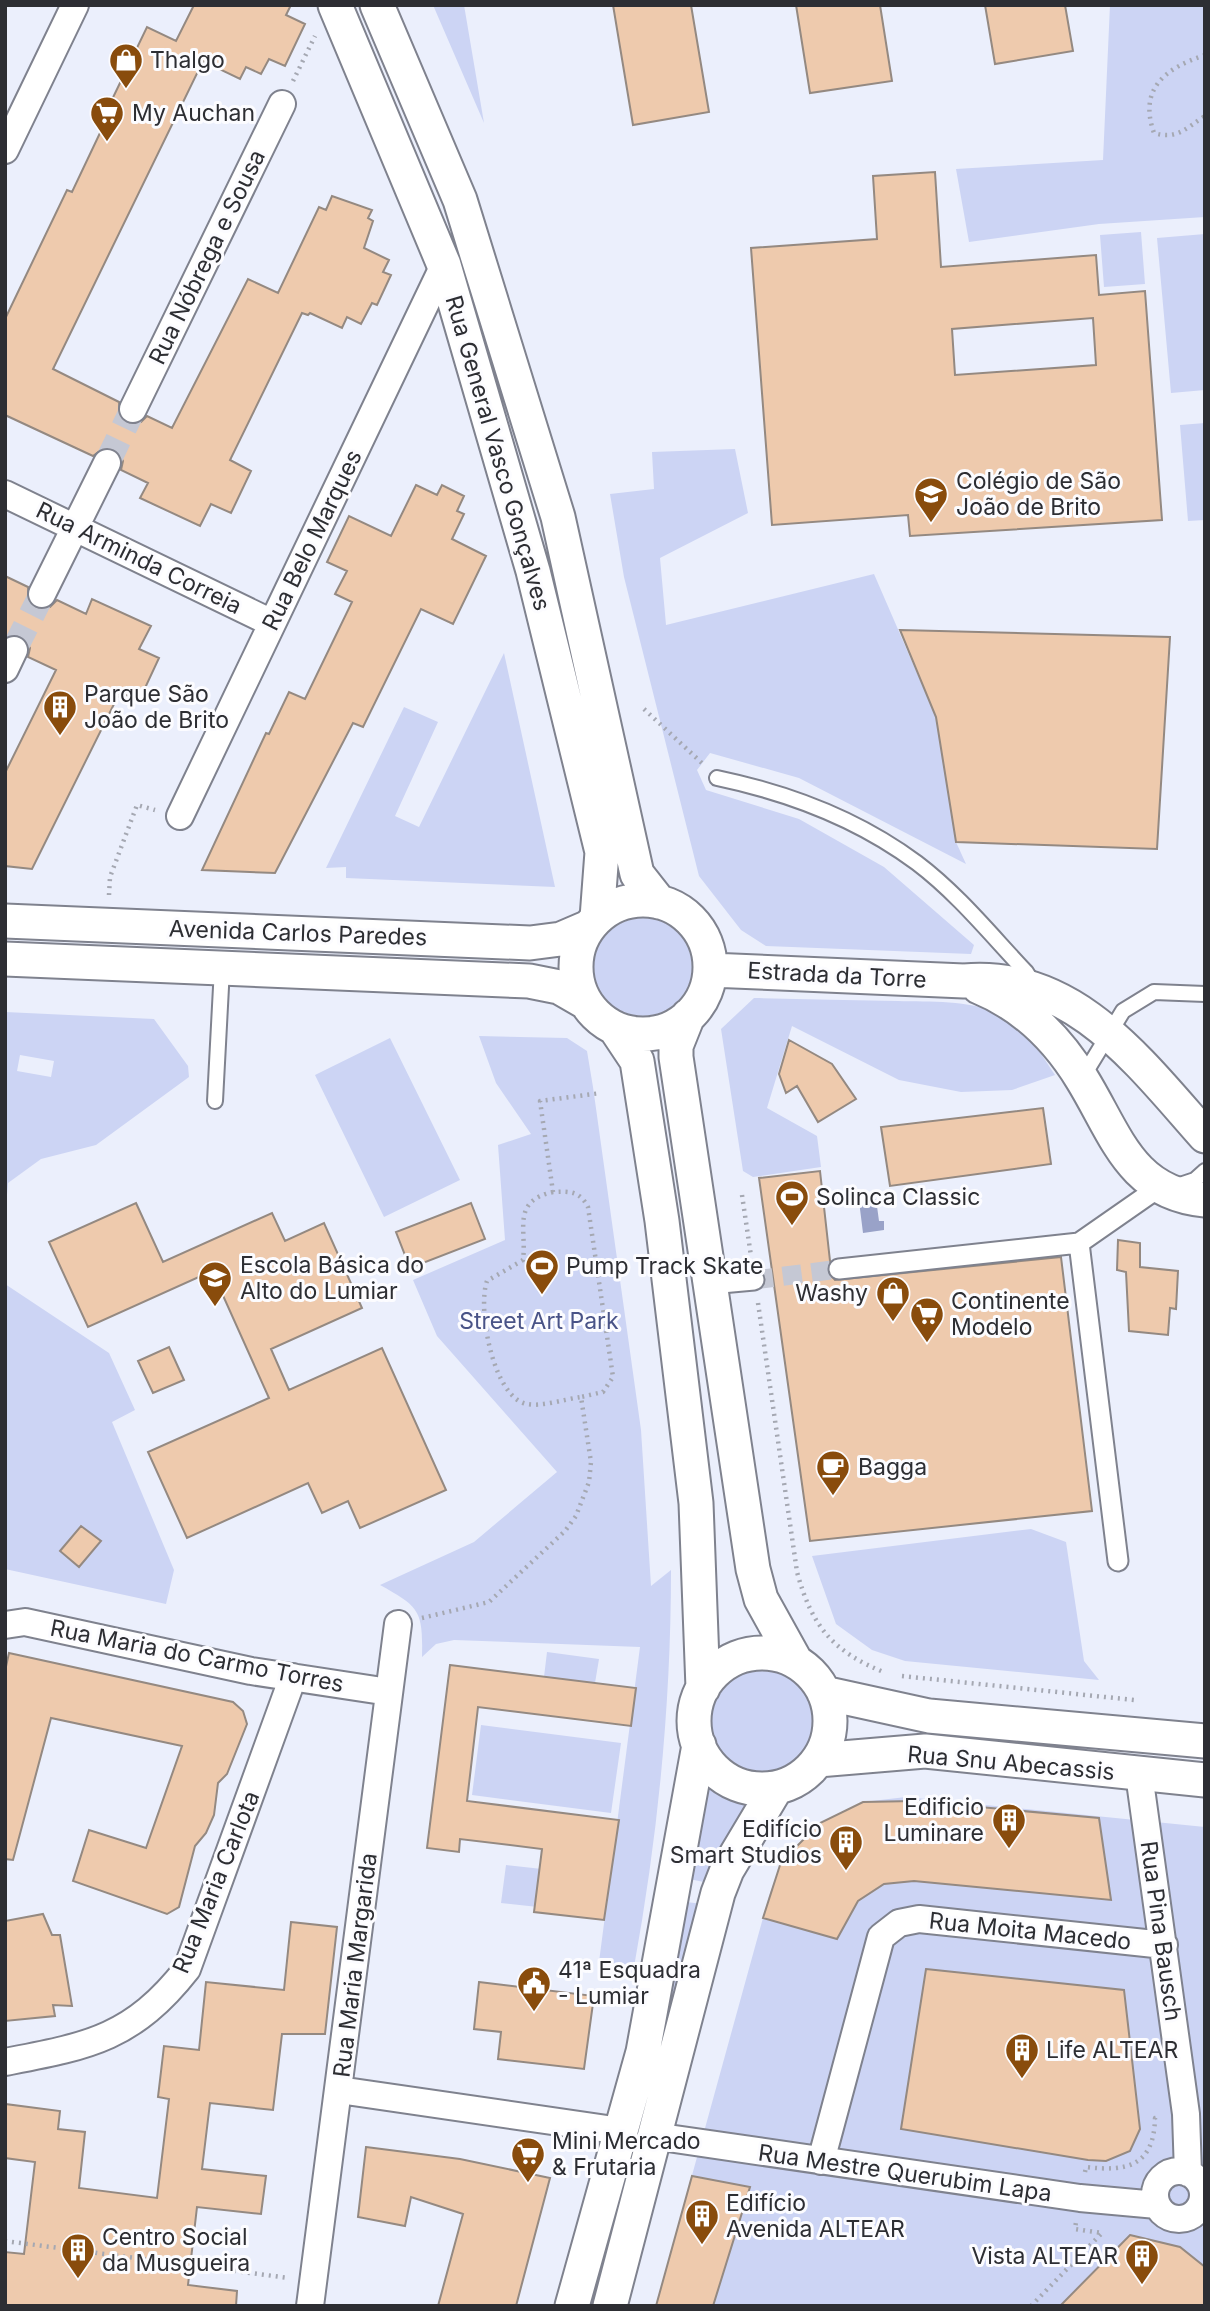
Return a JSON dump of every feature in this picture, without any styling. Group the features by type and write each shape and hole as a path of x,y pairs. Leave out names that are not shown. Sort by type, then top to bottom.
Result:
{"street":[{"path":"5,150 13,115 75,5"},
{"name":"Rua General Vasco Gonçalves","path":"377,5 460,200 558,517 637,874 659,902"},
{"name":"Rua General Vasco Gonçalves","path":"326,18 444,265 533,571 602,852 593,922"},
{"name":"Rua Nóbrega e Sousa","path":"133,409 282,104"},
{"name":"Rua Belo Marques","path":"180,816 444,265"},
{"path":"42,593 107,463"},
{"name":"Rua Arminda Correia","path":"5,494 272,623"},
{"path":"688,1016 666,1030 640,1034 615,1028 603,1021 586,1002 576,977 578,951 593,922 632,901 659,902 682,913 700,932 710,970 704,995 688,1016 676,1046 676,1057 753,1569 761,1599 796,1662"},
{"name":"Avenida Carlos Paredes","path":"5,920 530,943 561,939 593,922"},
{"name":"Avenida Carlos Paredes","path":"5,959 529,981 559,987 586,1002"},
{"name":"Estrada da Torre","path":"710,970 964,981 992,978 1037,989 1069,1004 1109,1033 1205,1136"},
{"name":"Estrada da Torre","path":"964,981 1013,1004 1030,1016 1082,1078 1129,1160 1158,1188 1184,1198 1205,1200"},
{"path":"572,2306 643,2052 698,1745 695,1716 703,1688 696,1503 662,1221 637,1062 615,1028"},
{"path":"839,1269 1079,1243 1158,1188"},
{"path":"1079,1243 1118,1561"},
{"path":"710,1284 754,1280"},
{"name":"Rua Maria do Carmo Torres","path":"5,1625 25,1622 293,1678 389,1692"},
{"name":"Rua Maria Margarida","path":"313,2293 398,1624"},
{"path":"698,1745 708,1762 738,1785 757,1789 776,1788 806,1773 818,1760 828,1739 830,1716 824,1693 813,1675 796,1662 775,1654 754,1653 734,1659 716,1671 703,1688"},
{"name":"Rua Maria Carlota","path":"5,2062 107,2038 157,2004 187,1969 293,1678"},
{"name":"Rua Snu Abecassis","path":"824,1693 929,1716 1205,1741"},
{"name":"Rua Snu Abecassis","path":"818,1760 925,1751 1205,1780"},
{"name":"Rua Pina Bausch","path":"1139,1774 1185,2114 1188,2173"},
{"path":"610,2306 718,1893 727,1870 776,1788"},
{"name":"Rua Moita Macedo","path":"821,2161 881,1937 899,1923 919,1919 1164,1945"},
{"path":"339,2090 621,2131"},
{"name":"Rua Mestre Querubim Lapa","path":"654,2136 1157,2206"},
{"path":"1180,2171 1188,2173 1195,2177 1203,2191 1200,2219 1174,2219 1157,2206 1156,2189 1164,2176 1180,2171"}],"lane":[{"path":"717,778 787,795 845,819 916,862 950,891 1026,972 1037,989"},
{"path":"215,1101 222,968"},
{"path":"1082,1078 1124,1011 1154,992 1205,994"},
{"path":"1158,1188 1195,1180 1205,1171"}],"path":[{"path":"282,104 326,18"},
{"path":"1205,55 1165,73 1150,100 1150,122 1154,133 1167,137 1184,132 1205,116"},
{"path":"644,709 717,778"},
{"path":"110,877 137,805 180,816"},
{"path":"553,1192 540,1101 601,1093"},
{"path":"553,1192 574,1192 580,1195 588,1207 613,1377 603,1392 528,1405 519,1402 491,1358 484,1305 487,1281 523,1260 524,1213 532,1203 553,1192"},
{"path":"742,1195 751,1253"},
{"path":"754,1280 797,1572 804,1598 824,1635 865,1665 891,1675 1134,1700"},
{"path":"398,1624 489,1602 565,1531 576,1516 589,1482 591,1462 581,1397"},
{"path":"5,2241 313,2293"}],"green space":[{"path":"433,5 464,5 484,123"},
{"path":"1110,5 1205,5 1205,217 1099,224 969,242 956,169 1103,160"},
{"path":"1141,232 1145,284 1104,287 1100,235"},
{"path":"1205,234 1205,390 1171,393 1157,238"},
{"path":"1205,423 1205,520 1188,521 1180,425"},
{"path":"735,449 748,513 660,558 666,625 874,574 936,717 956,842 966,864 799,778 710,753 697,770 706,790 799,819 884,867 974,945 971,954 766,946 741,930 699,876 624,577 610,494 654,489 652,452"},
{"path":"504,653 555,887 346,878 346,867 326,868 404,707 438,722 395,816 419,827"},
{"path":"633,918 653,918 678,932 689,948 692,967 689,986 678,1002 653,1016 633,1016 616,1008 602,994 594,977 594,957 602,940 616,926"},
{"path":"754,998 936,1002 986,1009 1016,1024 1038,1049 1055,1075 1012,1090 961,1092 899,1080 792,1026 767,1108 817,1136 821,1167 753,1177 743,1171 721,1029"},
{"path":"5,1012 154,1019 188,1066 189,1077 96,1145 41,1159 8,1183 5,1218","holes":["20,1055 54,1061 51,1077 17,1071"]},
{"name":"Street Art Park","path":"479,1036 567,1038 587,1051 593,1087 641,1430 651,1586 671,1570 669,1670 662,1769 634,1967 599,1962 640,1647 454,1640 436,1644 422,1657 420,1620 416,1612 404,1599 380,1585 474,1542 557,1472 437,1336 413,1280 505,1240 498,1145 531,1134 496,1083"},
{"path":"390,1038 460,1180 384,1217 315,1075"},
{"path":"5,1284 109,1353 135,1410 112,1422 174,1570 166,1604 5,1569"},
{"path":"1031,1529 1066,1542 1084,1661 1099,1680 905,1661 872,1650 836,1624 812,1556"},
{"path":"547,1652 599,1659 595,1683 544,1677"},
{"path":"763,1667 783,1671 801,1682 812,1700 816,1720 812,1740 801,1758 783,1769 763,1773 743,1769 725,1758 714,1740 710,1720 714,1700 725,1682 743,1671"},
{"path":"481,1725 621,1743 611,1813 472,1795"},
{"path":"708,1784 748,1804 709,1883 689,1879"},
{"path":"906,1797 1205,1827 1205,2306 656,2306 769,1896 781,1862 820,1823 863,1802"},
{"path":"506,1865 542,1869 538,1907 501,1903"},
{"path":"686,1902 703,1904 629,2168 625,2166"}],"shaded area":[{"path":"876,1199 879,1221 884,1221 884,1230 863,1233 859,1201"}],"building":[{"path":"194,5 291,5 286,15 305,24 285,66 269,59 261,74 246,67 240,79 203,61 53,369 119,402 120,417 127,423 141,422 147,416 172,428 248,279 278,293 319,207 326,210 332,196 372,210 368,218 373,221 364,248 389,260 383,272 391,275 377,305 372,303 361,324 347,317 342,328 310,313 302,313 230,460 251,471 231,513 211,504 200,526 140,498 148,483 121,470 123,461 115,449 105,447 93,456 5,415 5,319 67,190 72,192 109,114 106,112 147,27 176,41"},
{"path":"613,5 691,5 709,112 633,125"},
{"path":"796,5 880,5 892,81 810,93"},
{"path":"985,5 1065,5 1073,51 995,64"},
{"path":"935,172 941,267 1096,255 1099,295 1145,291 1162,520 910,536 908,515 772,525 751,248 877,239 873,176","holes":["1093,318 1096,365 955,375 952,329"]},
{"path":"416,485 437,495 442,485 464,496 457,511 464,514 452,539 486,556 453,624 421,609 363,727 353,723 275,873 202,870 266,733 269,734 289,692 305,699 352,602 335,594 347,571 327,562 349,516 391,536"},
{"name":"Parque São João de Brito","path":"5,576 28,587 29,602 36,608 50,607 57,600 86,614 92,599 151,626 139,649 159,658 139,701 120,692 32,869 5,866 5,773 56,670 28,657 30,648 21,636 5,637"},
{"path":"900,630 1170,637 1157,849 956,842 936,717"},
{"path":"789,1040 832,1064 856,1099 818,1122 797,1086 786,1093 779,1074"},
{"path":"1043,1108 1051,1164 890,1186 881,1127"},
{"name":"Continente Modelo","path":"820,1171 830,1261 827,1271 835,1280 1061,1257 1092,1511 810,1541 759,1178"},
{"path":"136,1203 163,1262 272,1213 285,1241 324,1223 362,1308 271,1349 289,1390 382,1348 446,1490 360,1528 348,1501 322,1513 308,1483 187,1538 148,1452 269,1398 212,1271 88,1327 49,1242"},
{"path":"471,1203 485,1239 410,1268 396,1232"},
{"path":"1118,1240 1140,1243 1140,1267 1178,1271 1176,1309 1170,1308 1168,1335 1129,1331 1126,1272 1117,1270"},
{"path":"169,1347 184,1380 153,1393 138,1361"},
{"path":"81,1526 101,1541 79,1567 60,1551"},
{"path":"9,1653 233,1702 243,1711 247,1724 227,1774 218,1783 214,1815 206,1833 195,1846 179,1907 167,1914 73,1881 89,1830 146,1848 182,1746 51,1718 13,1860 5,1859 5,1671"},
{"path":"450,1665 636,1688 631,1726 478,1707 467,1801 619,1820 604,1920 534,1912 542,1849 460,1839 459,1852 427,1848"},
{"path":"914,1801 1099,1818 1111,1900 914,1881 884,1884 858,1901 837,1939 763,1918 781,1862 820,1823 863,1802"},
{"path":"43,1914 52,1935 60,1935 72,2006 53,2005 55,2016 5,2021 5,1921"},
{"path":"291,1922 337,1927 325,2034 282,2034 273,2110 210,2103 202,2169 266,2176 261,2214 197,2207 188,2285 237,2291 236,2306 5,2306 5,2252 24,2254 35,2162 5,2158 5,2104 60,2111 58,2129 85,2132 79,2188 157,2198 169,2099 158,2097 164,2046 199,2050 206,1982 284,1990"},
{"name":"Life ALTEAR","path":"926,1969 1124,1990 1140,2129 1130,2151 1106,2161 1088,2160 901,2129"},
{"name":"41ª Esquadra - Lumiar","path":"479,1982 594,1996 584,2069 498,2059 501,2032 474,2029"},
{"path":"366,2147 460,2159 550,2178 516,2306 438,2306 463,2214 411,2197 405,2226 358,2217"},
{"name":"Edifício Avenida ALTEAR","path":"692,2176 750,2187 713,2306 656,2306"},
{"name":"Vista ALTEAR","path":"1130,2235 1180,2247 1205,2267 1205,2306 1060,2306"}],"tunnel":[{"path":"107,463 133,409"},
{"path":"14,650 42,594"},
{"path":"754,1280 839,1269"}],"place":[{"name":"Thalgo","path":"126,90"},
{"name":"My Auchan","path":"107,143"},
{"name":"Colégio de São João de Brito","path":"931,524"},
{"name":"Parque São João de Brito","path":"60,737"},
{"name":"Solinca Classic","path":"792,1227"},
{"name":"Pump Track Skate","path":"542,1296"},
{"name":"Escola Básica do Alto do Lumiar","path":"215,1308"},
{"name":"Washy","path":"893,1323"},
{"name":"Continente Modelo","path":"927,1344"},
{"name":"Bagga","path":"833,1497"},
{"name":"Edificio Luminare","path":"1009,1850"},
{"name":"Edifício Smart Studios","path":"846,1872"},
{"name":"41ª Esquadra - Lumiar","path":"534,2013"},
{"name":"Life ALTEAR","path":"1022,2080"},
{"name":"Mini Mercado & Frutaria","path":"528,2184"},
{"name":"Edifício Avenida ALTEAR","path":"702,2246"},
{"name":"Centro Social da Musgueira","path":"78,2280"},
{"name":"Vista ALTEAR","path":"1142,2286"}]}
